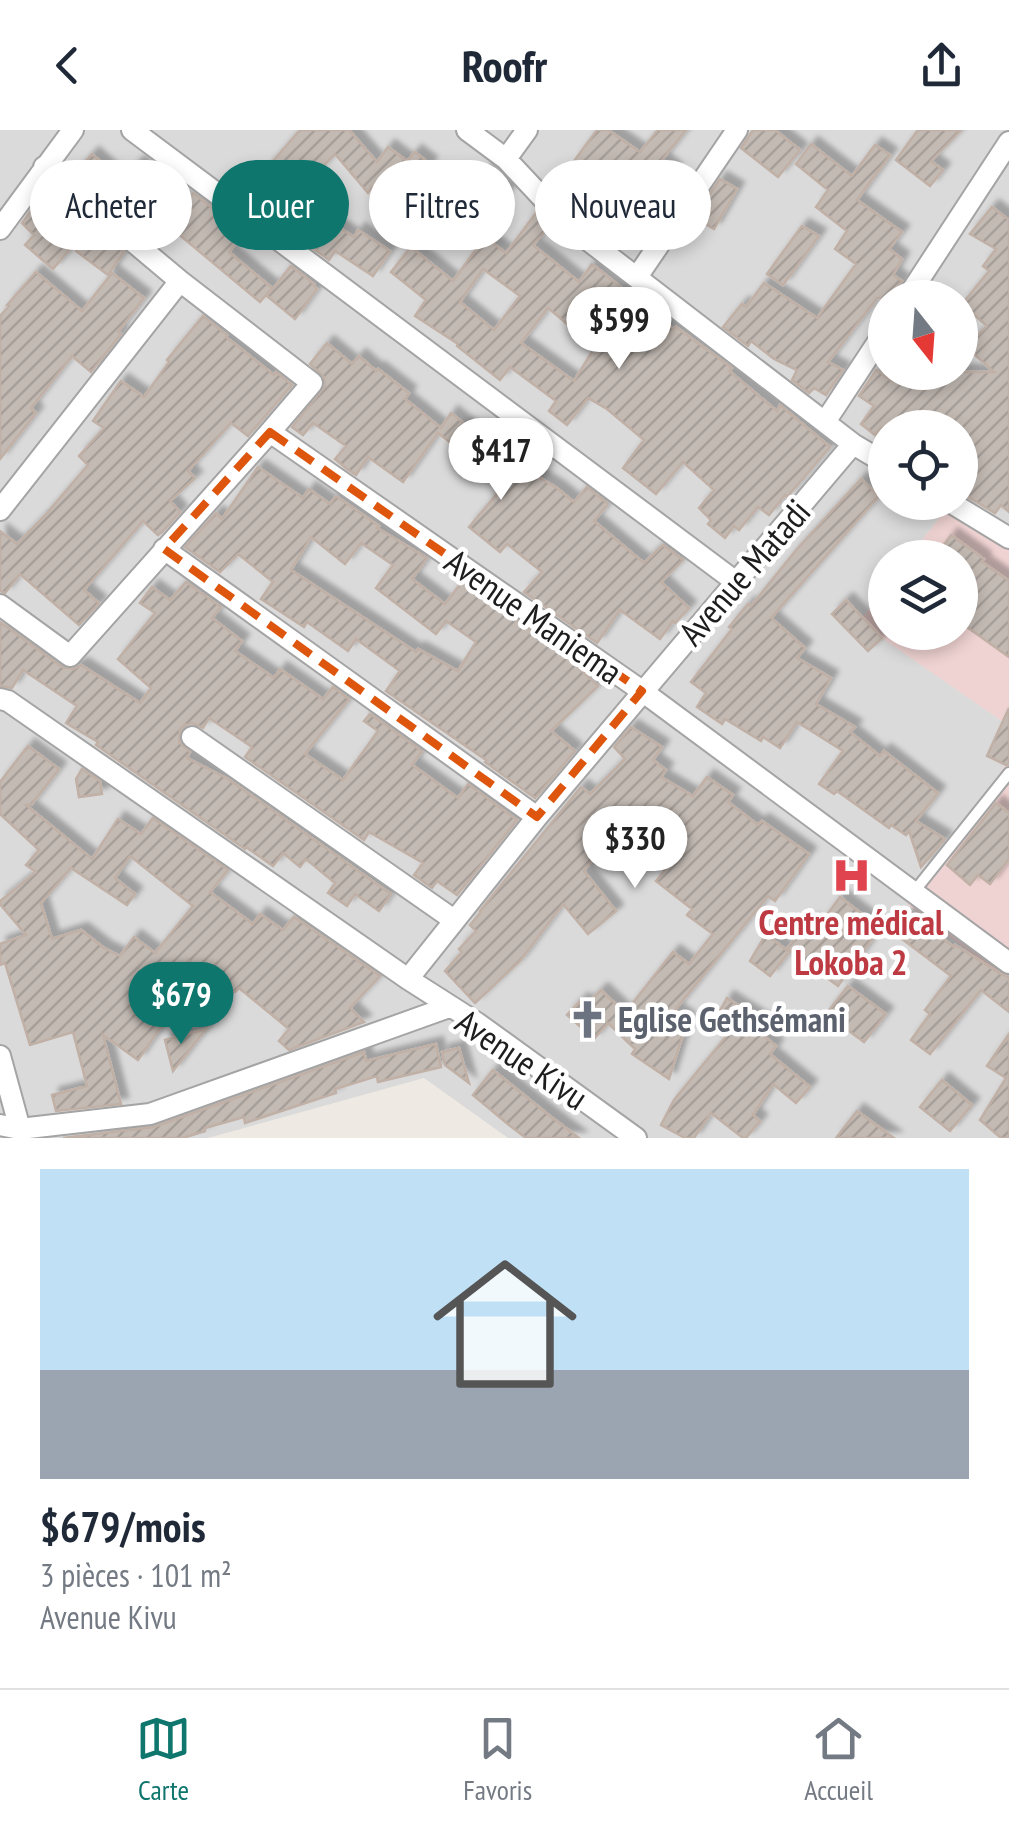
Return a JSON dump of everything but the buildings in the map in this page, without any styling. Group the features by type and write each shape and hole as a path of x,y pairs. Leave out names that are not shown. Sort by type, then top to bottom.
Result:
{"street":[{"path":"49,160 72,130"},
{"path":"132,130 736,582"},
{"path":"467,130 506,159 567,224 868,453"},
{"path":"506,159 528,130"},
{"path":"637,277 737,130"},
{"path":"919,280 1009,142"},
{"path":"0,230 30,187"},
{"path":"0,605 70,656 312,383 143,250"},
{"path":"0,510 180,281"},
{"path":"825,422 868,357"},
{"name":"Avenue Maniema","path":"270,432 642,691 1009,964"},
{"name":"Avenue Matadi","path":"408,978 536,817 853,444"},
{"path":"978,519 1009,538"},
{"path":"164,549 536,817"},
{"path":"0,699 58,735 449,1006"},
{"path":"192,737 454,920"},
{"name":"Avenue Kivu","path":"10,1127 150,1114 449,1006 636,1138"},
{"path":"0,1056 10,1127"}],"lane":[{"path":"913,893 1009,773"}],"highlighted area":[{"path":"270,432 642,691 537,817 164,549"}],"shaded area":[{"path":"0,130 1009,130 1009,527 978,511 978,410 868,410 868,520 938,520 922,540 868,540 868,611 860,622 868,628 868,650 900,650 1009,726 1009,1138 508,1138 424,1078 208,1138 0,1138"},
{"path":"978,514 1009,527 1009,726 899,650 978,650 978,540 922,540 938,520 978,520"},
{"path":"868,611 868,628 859,622"},
{"path":"1009,760 1009,982 907,904"}],"place":[{"name":"Centre médical Lokoba 2","path":"851,875"},
{"name":"Eglise Gethsémani","path":"588,1019"}]}
